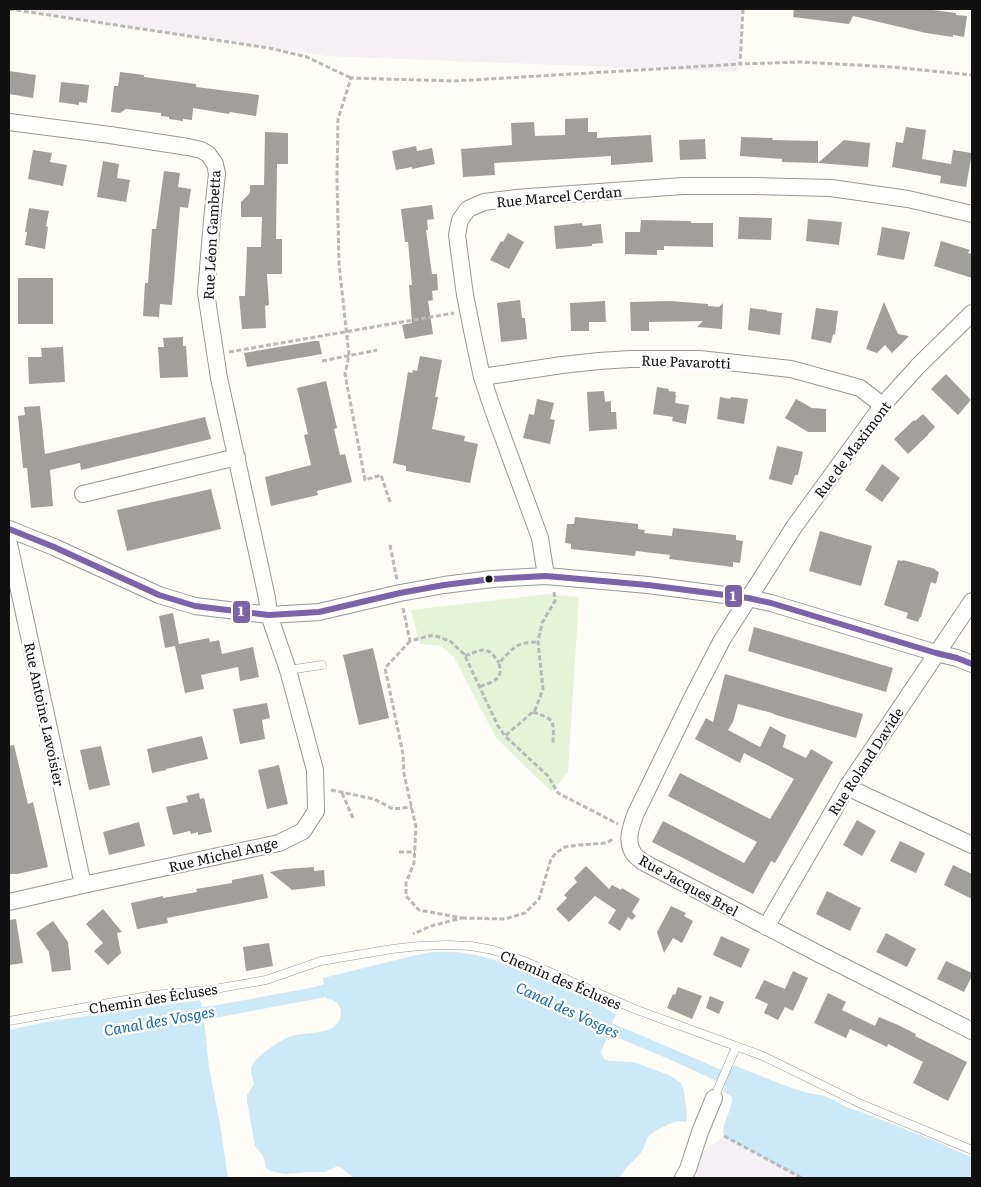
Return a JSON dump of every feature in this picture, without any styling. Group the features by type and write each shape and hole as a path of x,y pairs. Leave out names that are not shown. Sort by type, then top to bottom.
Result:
{"street":[{"name":"Rue Léon Gambetta","path":"9,122 110,135 201,150 208,154 215,164 217,174 206,293 219,378 267,598 269,615"},
{"name":"Rue Marcel Cerdan","path":"548,577 540,538 482,377 468,310 457,235 460,220 468,209 484,202 516,198 683,186 752,186 831,188 908,198 972,214"},
{"name":"Rue de Maximont","path":"748,598 794,527 882,406 918,366 972,313"},
{"name":"Rue Pavarotti","path":"482,377 599,361 699,359 792,370 860,388 882,406"},
{"path":"83,494 237,457"},
{"path":"9,529 54,546 159,595 195,606 269,615 319,612 400,593 492,579 548,577 648,585 748,598 957,658 972,664"},
{"name":"Rue Antoine Lavoisier","path":"9,544 83,885"},
{"path":"629,830 692,698 722,640 748,598"},
{"name":"Rue Roland Davide","path":"766,927 847,787 972,601"},
{"name":"Rue Michel Ange","path":"9,902 279,843 303,831 316,811 314,770 288,670 269,615"},
{"path":"847,787 972,845"},
{"name":"Rue Jacques Brel","path":"629,830 629,842 634,854 644,862 766,927 972,1031"},
{"path":"683,1178 714,1098"}],"lane":[{"path":"288,670 322,665"},
{"name":"Chemin des Écluses","path":"9,1021 153,996 209,990 266,980 321,961 392,949 419,946 471,946 493,950 532,964 637,1010 762,1056 861,1104 972,1150"},
{"path":"714,1098 736,1047"},
{"path":"683,1178 690,1178"}],"path":[{"path":"9,9 269,48 307,57 351,78 455,81 801,62 892,67 972,75"},
{"path":"740,64 743,9"},
{"path":"351,78 338,119 337,178 340,264 349,355 346,374 365,480 381,476 390,502"},
{"path":"216,355 468,310"},
{"path":"322,361 377,350"},
{"path":"390,545 410,641"},
{"path":"505,736 535,710 543,689 538,642 542,623 555,601 548,577"},
{"path":"433,635 450,641 465,656 498,726 505,736 548,776 558,793 629,830 606,843 565,847 556,853 551,859 539,899 525,913 505,918 462,918 419,910 406,896 406,883 414,863 416,827 404,774 403,754 385,668 410,641 433,635"},
{"path":"499,663 516,645 538,642"},
{"path":"465,656 481,649 488,650 499,663 500,675 480,687"},
{"path":"533,712 549,718 554,725 553,743"},
{"path":"315,787 374,798 392,809 412,807"},
{"path":"342,792 353,818"},
{"path":"399,852 415,852"},
{"path":"392,949 411,935 431,926 462,918"},
{"path":"724,1136 802,1178"}],"shaded area":[{"path":"20,9 743,9 737,72 327,56"},
{"path":"724,1136 802,1178 673,1178 677,1172"}],"green space":[{"path":"548,594 579,597 568,772 552,792 496,738 454,657 441,646 420,644 411,610"}],"water":[{"name":"Canal des Vosges","path":"432,952 457,952 492,959 566,986 616,1014 612,1023 729,1073 734,1065 789,1087 825,1096 851,1109 972,1157 972,1178 802,1178 724,1136 723,1131 732,1102 732,1097 724,1092 725,1085 671,1060 608,1035 601,1052 604,1059 634,1062 671,1076 681,1083 684,1091 687,1116 686,1122 675,1122 651,1134 642,1152 626,1168 620,1178 353,1178 338,1166 325,1172 285,1174 270,1171 266,1167 263,1156 255,1146 247,1101 247,1095 254,1084 251,1069 262,1054 282,1040 292,1036 326,1031 334,1027 340,1019 341,1010 336,1003 326,997 204,1020 209,1068 228,1178 9,1178 9,1030 51,1021 200,1000 202,1007 212,1006 315,987 324,984 323,978"}],"building":[{"path":"794,9 925,9 967,16 964,37 953,35 953,37 926,33 853,16 849,24 793,17"},
{"path":"9,71 36,75 33,98 9,94"},
{"path":"120,72 196,84 196,87 259,95 256,116 193,108 192,120 183,119 183,121 169,119 169,117 161,116 161,113 126,109 120,113 111,112 114,86 118,86"},
{"path":"61,82 89,85 87,103 79,102 79,105 59,102"},
{"path":"588,118 588,132 597,132 597,138 651,135 653,162 611,165 611,156 494,163 495,175 463,177 461,149 512,145 511,123 534,122 535,136 565,135 565,119"},
{"path":"906,127 926,130 922,159 951,164 953,150 972,153 966,187 940,183 941,176 892,167 896,142 903,143"},
{"path":"265,132 288,133 288,164 277,164 276,239 282,239 282,274 267,274 269,305 265,306 266,328 242,329 239,296 245,296 247,247 261,247 262,217 241,217 241,202 250,193 250,185 264,185"},
{"path":"741,137 818,141 818,163 782,162 782,159 740,156"},
{"path":"705,139 706,159 680,160 679,140"},
{"path":"844,140 870,143 868,167 818,163"},
{"path":"416,146 417,151 432,148 435,164 396,170 392,151"},
{"path":"33,150 52,153 50,162 67,165 63,186 28,179"},
{"path":"103,161 119,164 117,178 130,180 126,202 97,197"},
{"path":"164,171 180,173 178,187 191,189 188,208 180,207 172,305 160,304 159,317 143,316 145,283 148,283 152,229 156,229"},
{"path":"432,205 434,219 427,220 428,230 426,230 432,274 437,274 438,290 432,291 433,300 428,301 433,334 405,339 402,325 412,323 409,285 412,285 408,242 405,242 401,209"},
{"path":"29,208 49,211 45,249 25,245"},
{"path":"739,217 772,218 771,240 738,239"},
{"path":"808,219 842,222 839,245 806,241"},
{"path":"641,220 713,223 713,247 664,246 664,250 657,250 657,255 625,254 625,232 640,232"},
{"path":"582,223 582,226 601,224 603,243 592,244 592,246 556,249 554,226"},
{"path":"882,227 910,232 904,260 877,255"},
{"path":"508,233 524,242 509,269 490,260"},
{"path":"941,241 970,250 968,253 972,254 972,278 934,266"},
{"path":"18,278 53,278 53,324 18,324"},
{"path":"520,300 522,318 525,318 527,339 501,342 497,303"},
{"path":"605,301 606,322 589,322 589,331 571,331 570,303"},
{"path":"670,301 708,304 708,306 719,307 723,303 722,329 697,327 703,321 649,322 649,331 631,331 630,302"},
{"path":"884,302 898,334 909,336 892,353 885,345 877,353 866,349"},
{"path":"750,308 782,313 780,335 748,330"},
{"path":"816,308 838,311 835,335 833,334 831,343 811,339"},
{"path":"183,337 183,346 186,346 188,377 160,378 158,347 164,347 163,338"},
{"path":"319,341 322,354 247,367 244,353"},
{"path":"63,347 65,382 29,384 28,357 42,357 41,348"},
{"path":"420,356 442,360 435,397 438,397 432,429 465,436 464,441 478,444 470,483 406,471 406,466 393,463 408,372 417,371"},
{"path":"946,374 971,400 958,415 931,389"},
{"path":"326,381 337,428 334,429 340,455 345,454 352,482 317,491 318,495 271,506 265,477 311,465 304,435 308,434 297,388"},
{"path":"657,387 676,392 675,403 689,405 686,424 672,421 673,417 653,414"},
{"path":"604,391 605,402 611,401 611,412 616,412 617,429 589,431 587,392"},
{"path":"720,397 748,399 744,424 717,419"},
{"path":"537,399 554,403 550,419 555,420 550,444 523,438 529,414 534,415"},
{"path":"796,399 812,408 826,409 826,432 808,432 785,418"},
{"path":"40,406 45,454 205,417 211,439 81,470 80,463 50,470 53,506 31,508 27,468 23,468 18,416 25,415 24,407"},
{"path":"923,414 935,427 908,454 894,439"},
{"path":"777,446 803,452 798,475 795,475 792,485 769,479"},
{"path":"882,464 900,478 882,502 865,490"},
{"path":"211,489 221,529 127,551 117,510"},
{"path":"575,517 638,524 638,529 645,530 644,533 672,536 673,528 736,535 736,540 743,541 740,563 733,562 733,567 669,559 670,555 636,551 635,556 571,549 571,544 565,543 567,524 574,524"},
{"path":"820,531 872,546 861,586 809,571"},
{"path":"898,560 935,569 939,572 936,584 931,582 918,622 906,618 908,613 884,605"},
{"path":"173,613 179,644 209,638 210,642 219,640 222,654 253,647 259,677 240,681 238,667 201,675 204,689 185,693 175,646 165,648 159,616"},
{"path":"754,627 893,668 886,692 748,651"},
{"path":"373,648 389,718 359,725 343,655"},
{"path":"725,674 863,714 856,738 738,704 733,722 728,730 760,747 770,726 786,735 783,747 806,758 811,749 833,762 775,863 771,861 753,894 652,842 663,821 744,863 757,842 668,796 680,773 770,819 794,779 744,753 740,763 695,739 706,718 713,722"},
{"path":"267,703 270,718 262,720 265,739 240,744 233,709"},
{"path":"202,736 208,759 152,773 147,749"},
{"path":"14,745 28,804 33,802 48,867 10,874 9,746"},
{"path":"101,746 110,785 89,790 80,750"},
{"path":"279,765 288,804 267,809 258,770"},
{"path":"199,793 200,799 204,798 212,832 198,835 198,832 191,834 190,831 173,835 166,807 188,802 186,796"},
{"path":"857,820 876,831 862,856 843,845"},
{"path":"139,822 145,846 109,855 103,832"},
{"path":"900,841 925,853 916,873 890,861"},
{"path":"953,865 972,874 972,899 944,885"},
{"path":"586,866 609,889 612,885 621,890 622,888 640,899 632,912 636,916 632,920 628,917 620,931 608,923 616,910 595,896 569,922 556,909 567,898 564,895 577,882 574,878"},
{"path":"314,867 314,871 324,870 325,886 292,890 270,872 285,869"},
{"path":"263,874 268,898 167,918 168,923 137,929 131,903 163,896 163,898 197,892 196,889 232,883 232,880"},
{"path":"827,891 861,908 850,931 816,914"},
{"path":"671,906 686,913 684,916 693,921 682,943 673,938 664,953 657,932"},
{"path":"103,909 122,932 117,933 121,953 108,965 94,951 103,943 86,924"},
{"path":"16,919 23,963 9,965 9,920"},
{"path":"53,921 68,942 71,970 52,972 49,952 36,933"},
{"path":"886,933 916,949 907,967 876,952"},
{"path":"721,936 750,949 741,968 713,955"},
{"path":"269,943 273,966 246,971 243,947"},
{"path":"946,961 972,973 964,992 937,979"},
{"path":"793,971 808,978 793,1011 785,1007 778,1020 764,1013 768,1004 755,998 764,980 785,989"},
{"path":"678,987 702,996 692,1019 667,1008"},
{"path":"828,993 846,1002 842,1010 875,1026 879,1017 916,1034 915,1036 967,1062 948,1101 913,1083 923,1062 888,1044 887,1047 850,1029 846,1038 814,1023"},
{"path":"710,996 724,1002 719,1014 706,1008"}],"transit line":[{"name":"1","path":"9,529 54,547 159,595 195,606 269,615 319,612 444,585 492,579 546,576 648,585 748,598 771,603 972,664"}]}
